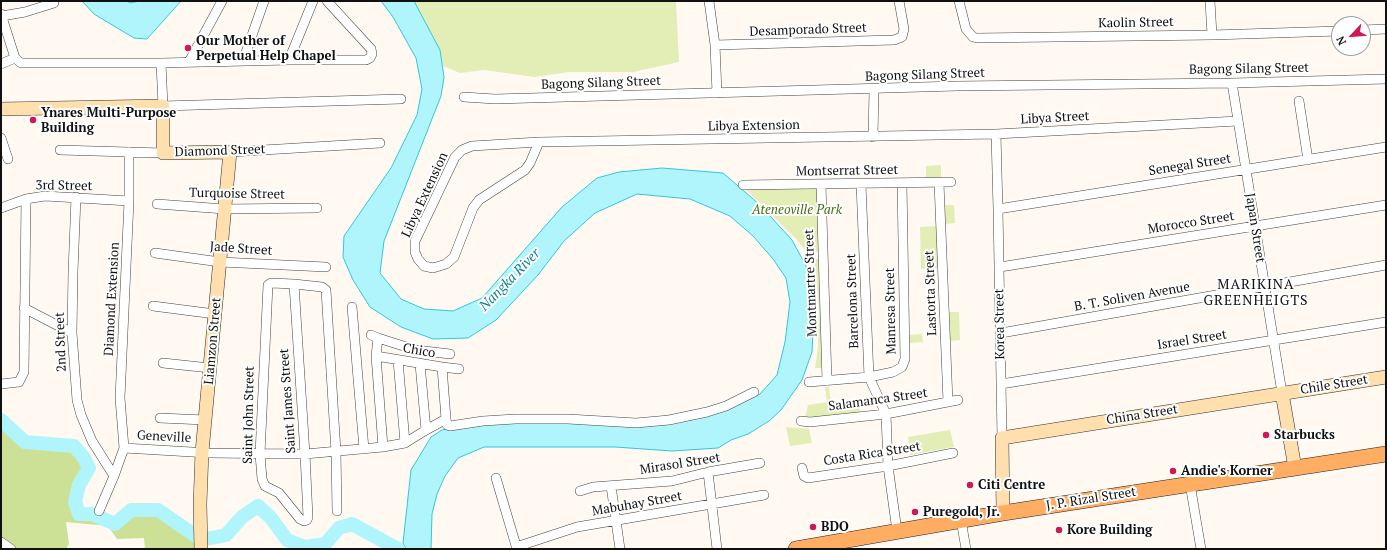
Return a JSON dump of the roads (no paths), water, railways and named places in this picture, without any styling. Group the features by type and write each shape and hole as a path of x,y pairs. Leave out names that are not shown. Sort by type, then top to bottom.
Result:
{"main road":[{"name":"J. P. Rizal Street","path":"796,549 1003,513 1386,454"}],"street":[{"path":"189,62 222,1"},
{"path":"243,61 264,1"},
{"path":"289,60 313,1"},
{"path":"54,3 25,12 1,15 15,58 21,63 161,64 289,60 366,60 370,58 372,54 371,49 327,1"},
{"path":"709,1 717,93"},
{"name":"Desamporado Street","path":"714,45 894,40 902,37 904,28 899,1"},
{"name":"Kaolin Street","path":"959,1 966,29 973,37 977,38 1212,35 1331,31"},
{"path":"1210,1 1212,35"},
{"path":"1371,30 1386,29"},
{"path":"1,64 15,58"},
{"path":"161,64 163,153"},
{"name":"Bagong Silang Street","path":"464,97 495,99 957,86 1232,83 1386,79"},
{"name":"Japan Street","path":"1232,83 1294,468"},
{"path":"873,137 874,89"},
{"path":"1,109 401,99"},
{"path":"1299,101 1308,160"},
{"name":"Libya Street","path":"873,137 996,134 1238,121"},
{"name":"Korea Street","path":"996,134 1000,266 1003,513"},
{"name":"Libya Extension","path":"539,142 530,163 525,170 479,200 473,208 454,257 446,264 433,268 424,266 418,259 415,252 415,241 454,157 462,150 472,146 539,142 873,137"},
{"path":"1,138 8,159"},
{"name":"Diamond Street","path":"60,150 163,153 230,152 380,143"},
{"name":"Senegal Street","path":"998,210 1386,147"},
{"name":"Diamond Extension","path":"124,448 120,398 129,202 129,152"},
{"name":"Liamzon Street","path":"201,540 202,452 226,209 230,152"},
{"name":"Lastorta Street","path":"939,182 953,401"},
{"name":"Montserrat Street","path":"743,185 951,182"},
{"name":"Manresa Street","path":"809,382 869,377 893,372 902,367 905,359 902,183"},
{"name":"Montmartre Street","path":"821,184 827,381"},
{"name":"Barcelona Street","path":"861,184 869,377 886,414"},
{"name":"3rd Street","path":"1,208 26,199 45,196 76,197 129,202"},
{"name":"2nd Street","path":"76,197 72,333 77,400 81,415 92,442 114,476"},
{"path":"1,384 19,382 24,372 26,199"},
{"name":"Turquoise Street","path":"156,204 226,209 317,208"},
{"name":"Morocco Street","path":"1000,266 1386,205"},
{"name":"Jade Street","path":"155,253 220,262 326,267"},
{"name":"B. T. Soliven Avenue","path":"1001,333 1386,265"},
{"name":"Saint John Street","path":"294,284 269,283 264,346 260,454 262,482 265,486 279,493 300,519 304,521 307,520 308,517"},
{"path":"294,284 322,287 326,290 336,452 337,511"},
{"name":"Saint James Street","path":"294,284 308,517"},
{"path":"153,306 215,314"},
{"path":"352,307 364,449"},
{"path":"24,308 72,333"},
{"name":"Israel Street","path":"1001,384 1386,322"},
{"path":"383,447 374,337 416,350 450,354"},
{"name":"Chico","path":"376,356 442,368 459,369"},
{"path":"398,360 405,443 446,419"},
{"path":"163,363 210,368"},
{"path":"420,364 426,430"},
{"path":"442,368 447,425 452,426 483,421 515,419 576,419 636,423 669,420 707,412 726,406 754,392"},
{"name":"Chile Street","path":"1282,393 1386,377"},
{"name":"China Street","path":"1002,438 1282,393"},
{"name":"Salamanca Street","path":"801,421 810,422 886,414 953,401"},
{"path":"886,414 888,466 897,531"},
{"path":"160,418 205,420"},
{"name":"Geneville","path":"124,448 260,454 305,454 383,447 405,443"},
{"path":"99,510 124,448"},
{"name":"Costa Rica Street","path":"802,468 804,476 808,478 888,466 953,453"},
{"name":"Mirasol Street","path":"580,491 593,487 672,480 708,472 760,464"},
{"path":"708,472 717,549"},
{"path":"496,478 517,548"},
{"path":"1190,484 1201,549"},
{"path":"611,486 620,549"},
{"name":"Mabuhay Street","path":"517,548 577,527 764,495"},
{"path":"961,520 966,549"},
{"path":"1,542 11,549"}],"water":[{"path":"82,1 127,1 130,3 140,1 181,1 147,39 134,38 94,14"},
{"name":"Nangka River","path":"381,1 414,1 440,50 444,77 441,96 384,241 380,273 401,299 424,309 453,311 482,298 562,207 597,178 619,172 662,168 723,173 760,205 792,240 806,266 814,311 812,352 802,380 781,410 769,421 748,434 731,440 718,448 672,451 615,447 484,447 458,458 445,476 437,494 432,514 431,549 406,549 403,543 411,470 431,437 442,430 482,423 546,417 653,425 741,403 760,394 777,375 785,342 790,302 786,278 773,259 753,236 730,216 690,199 637,194 595,213 564,241 538,275 496,320 468,338 433,339 401,327 370,307 353,280 343,257 344,236 391,168 417,115 422,89 416,58 393,17"}],"waterway":[{"path":"1,420 25,442 74,446 84,458 89,468 79,485 75,502 79,514 92,514 115,524 131,510 158,510 196,536"},
{"path":"206,539 226,535 242,517 258,506 271,518 287,540 305,547 325,544 339,528 352,524 398,549"}],"place":[{"name":"Our Mother of Perpetual Help Chapel","path":"188,48"},
{"name":"Ynares Multi-Purpose Building","path":"33,120"},
{"name":"Starbucks","path":"1266,435"},
{"name":"Andie's Korner","path":"1173,471"},
{"name":"Citi Centre","path":"970,485"},
{"name":"Puregold, Jr.","path":"915,512"},
{"name":"BDO","path":"813,527"},
{"name":"Kore Building","path":"1059,530"}],"district":[{"name":"MARIKINA GREENHEIGTS","path":"1256,294"}],"park label":[{"name":"Ateneoville Park","path":"797,210"}]}
